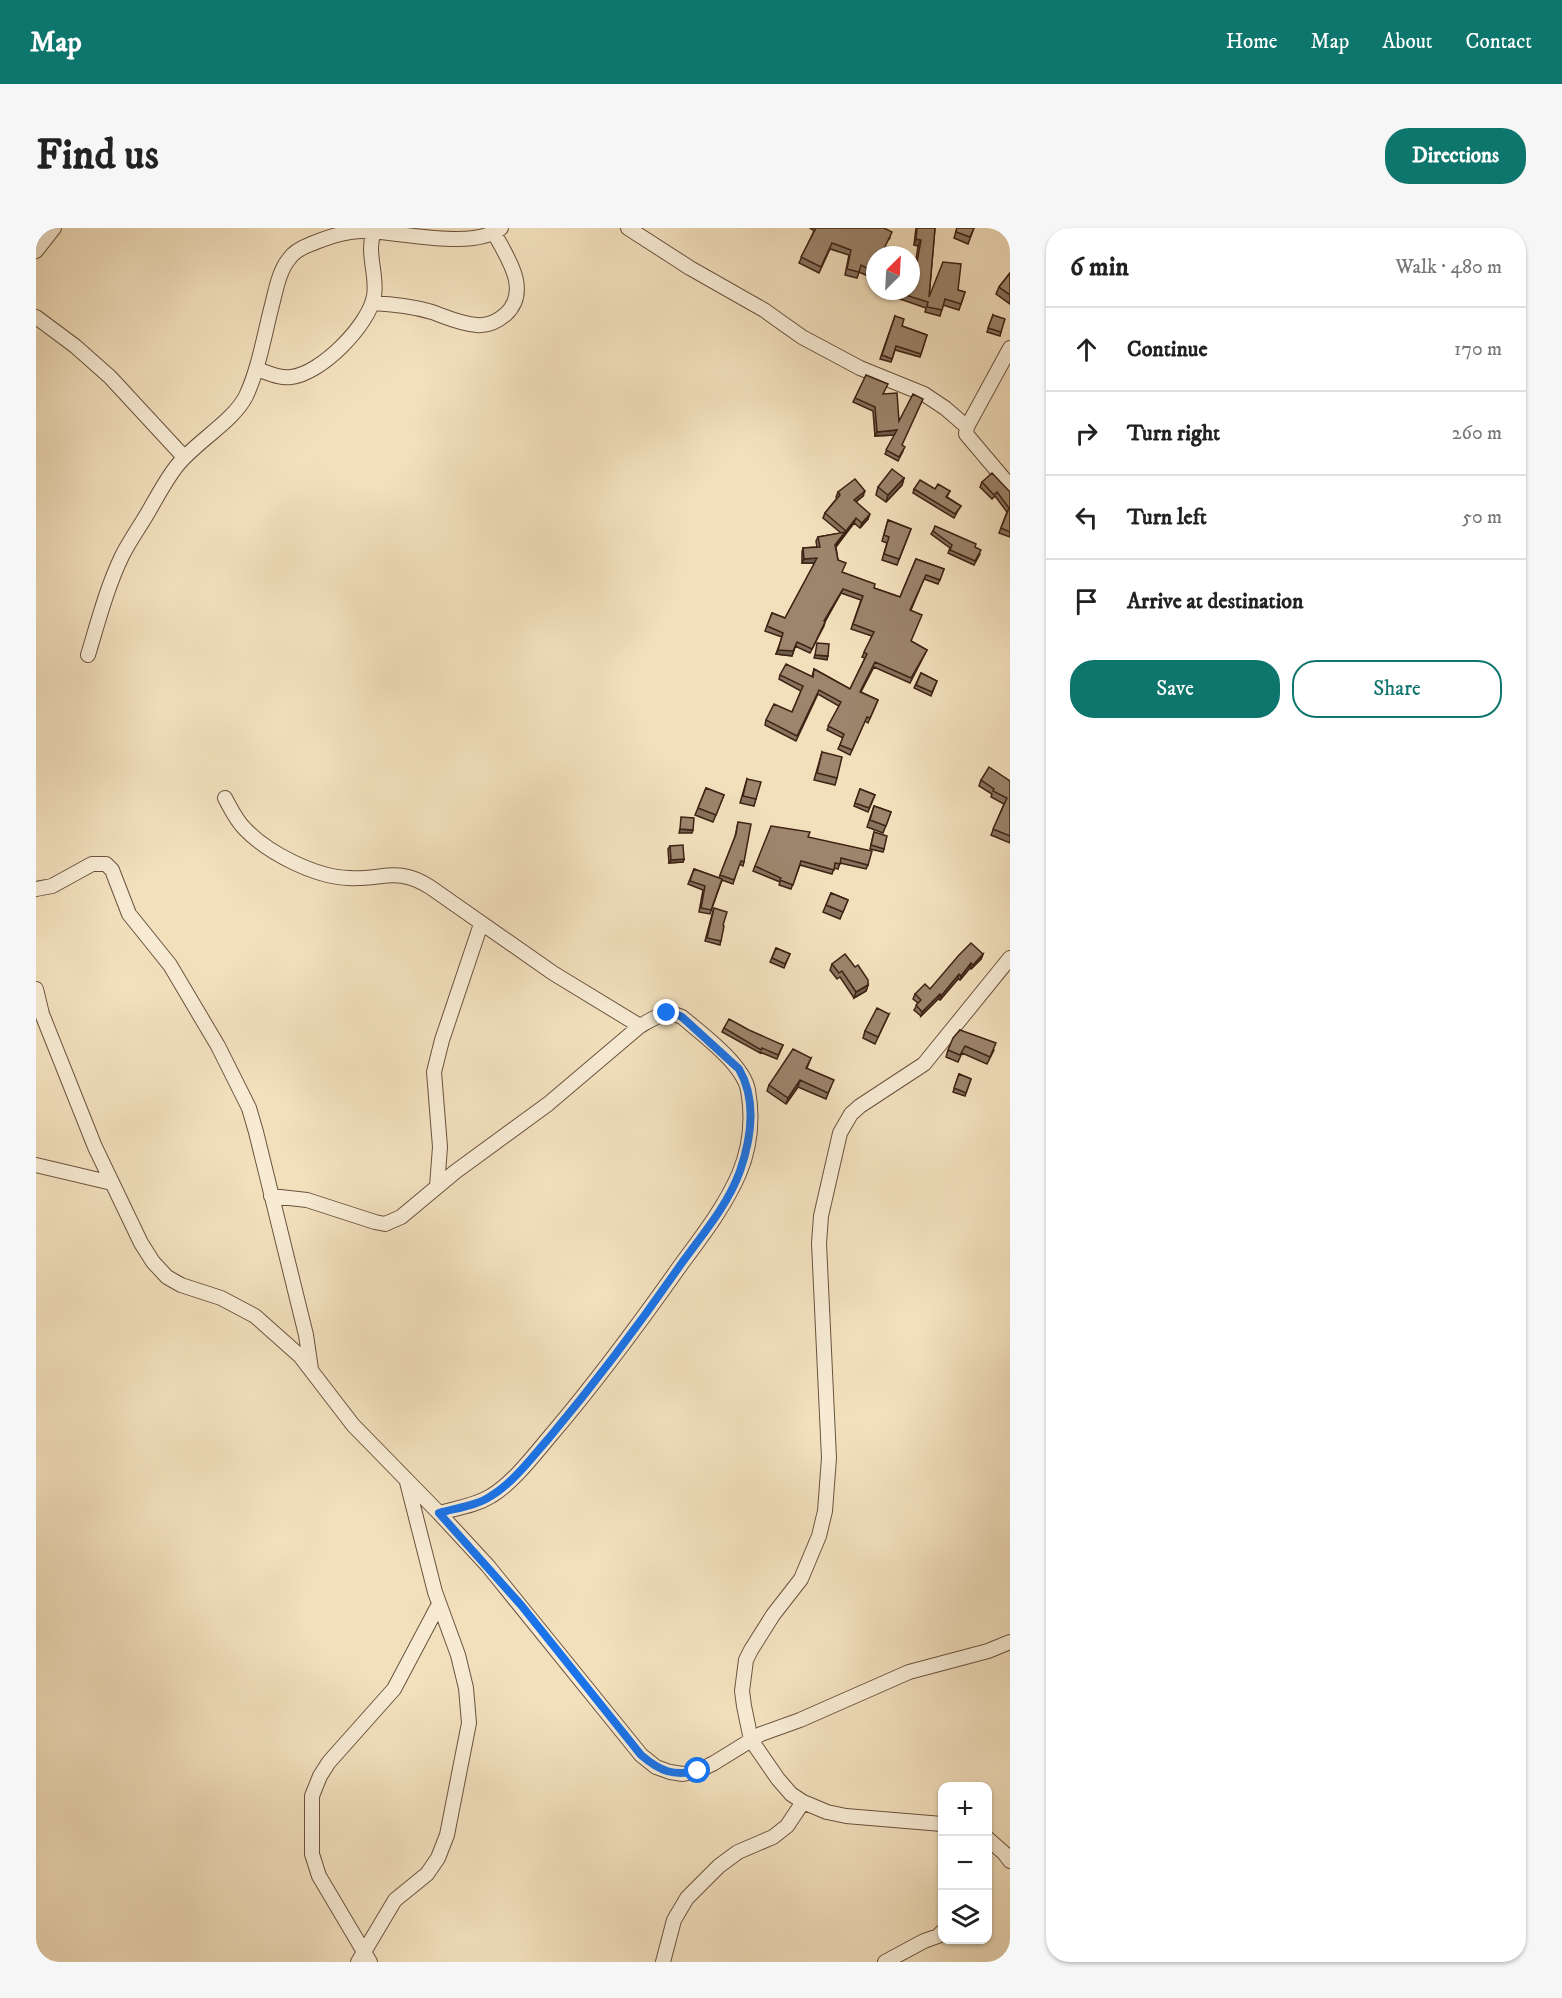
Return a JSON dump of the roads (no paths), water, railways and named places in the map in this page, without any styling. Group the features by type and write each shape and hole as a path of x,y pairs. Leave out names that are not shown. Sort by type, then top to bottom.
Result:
{"street":[{"path":"36,251 54,228"},
{"path":"628,228 690,268 764,310 802,337 860,368 924,394 967,427"},
{"path":"256,369 283,378 304,374 342,346 367,314 372,303 374,293 370,242 375,230"},
{"path":"88,655 122,555 165,484 184,457 244,401 256,369 277,285 289,257 299,249 346,232 375,230 456,238 480,237 498,231 517,282 511,308 504,316 489,325 466,323 412,307 372,303"},
{"path":"36,317 75,346 110,377 184,457"},
{"path":"1010,348 967,427 966,434 1010,486"},
{"path":"225,798 234,817 251,836 263,845 300,865 334,876 347,878 398,874 411,876 553,973 640,1026"},
{"path":"36,889 52,886 92,864 106,864 112,870 129,914 170,965 235,1077 249,1108 256,1132 306,1335 311,1371"},
{"path":"437,1186 440,1147 434,1072 442,1040 481,924"},
{"path":"938,1824 846,1816 803,1803 790,1794 751,1740 742,1691 746,1660 773,1615 801,1579 819,1536 825,1511 829,1458 819,1243 821,1216 840,1133 851,1114 860,1106 924,1064 1010,958"},
{"path":"36,989 46,1025 95,1147 141,1243 153,1262 166,1277 181,1285 221,1298 255,1316 300,1356 353,1425 439,1513 521,1605 641,1755 656,1767 683,1774 698,1771 761,1734 800,1720 909,1672 988,1651 1010,1642"},
{"path":"271,1196 307,1200 385,1224 401,1218 437,1186 548,1104 640,1026 656,1016 674,1013 682,1017 739,1069 746,1080 751,1118 748,1144 739,1173 714,1219 640,1323 578,1404 528,1462 492,1496 467,1506 439,1513"},
{"path":"36,1164 112,1183"},
{"path":"364,1959 395,1900 427,1874 447,1835 469,1723 466,1688 458,1656 439,1604 406,1480"},
{"path":"364,1959 319,1876 312,1854 312,1796 329,1762 394,1689 439,1604"},
{"path":"663,1962 674,1920 693,1890 718,1866 738,1852 773,1838 786,1826 803,1803"},
{"path":"992,1842 1010,1861"},
{"path":"885,1962 938,1936"}]}
